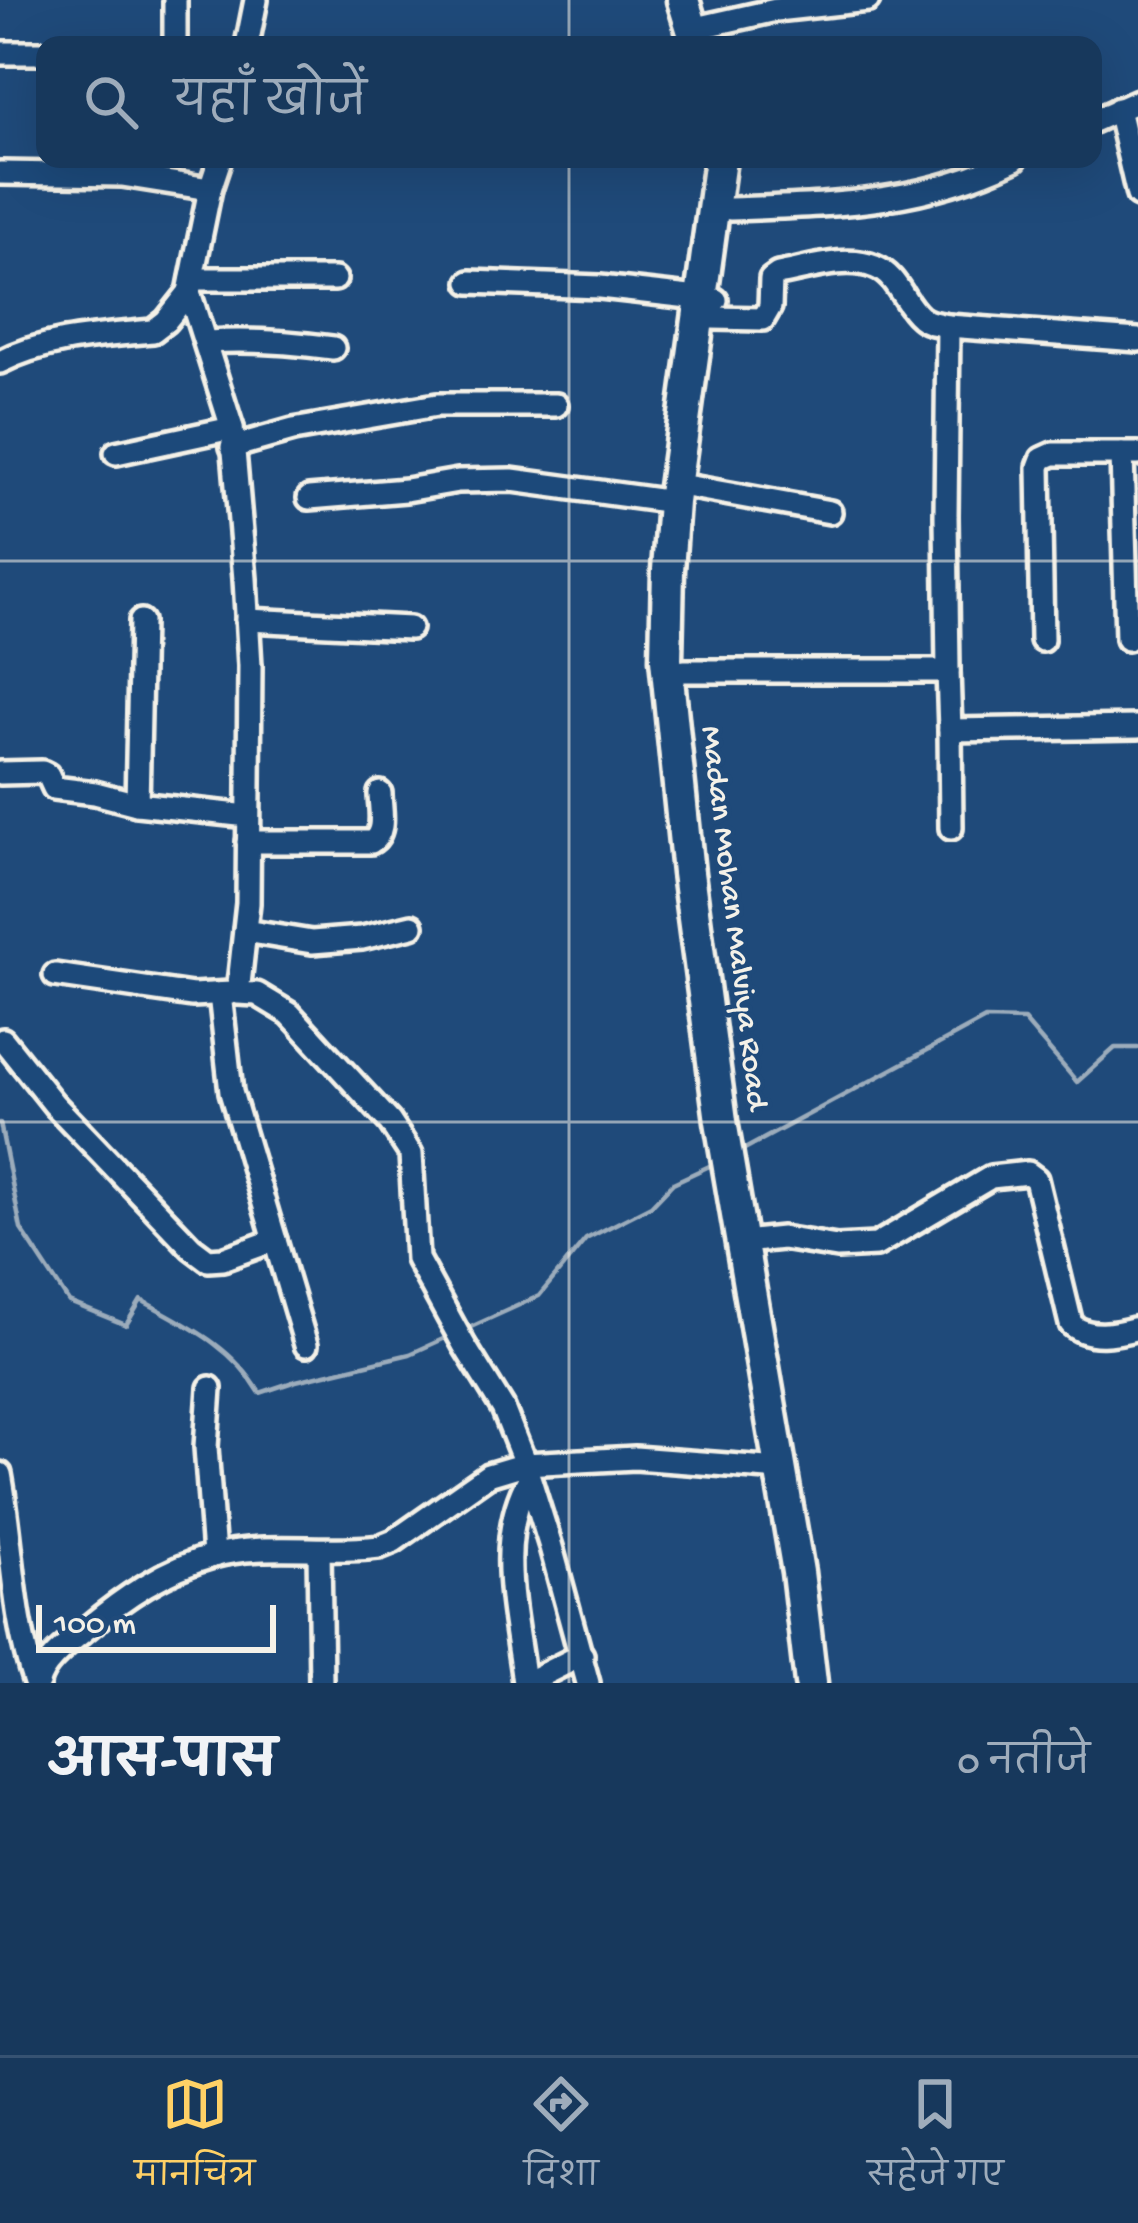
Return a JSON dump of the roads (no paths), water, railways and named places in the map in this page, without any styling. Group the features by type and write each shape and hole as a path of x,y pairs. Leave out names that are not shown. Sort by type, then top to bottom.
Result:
{"highway":[{"path":"682,0 702,29"},
{"name":"Madan Mohan Malviya Road","path":"710,306 722,168"},
{"name":"Madan Mohan Malviya Road","path":"723,168 730,209 710,306 682,495 666,658 690,894 798,1572 811,1683"},
{"name":"Madan Mohan Malviya Road","path":"682,495 684,671 726,1117"},
{"name":"Madan Mohan Malviya Road","path":"735,1174 753,1241 796,1470 826,1683"}],"street":[{"path":"175,36 176,0"},
{"path":"249,36 256,0"},
{"path":"702,29 799,3 868,0"},
{"path":"0,53 36,52"},
{"path":"1128,105 1138,195"},
{"path":"0,173 102,168"},
{"path":"127,168 210,189"},
{"path":"0,362 44,345 153,331 166,321 191,285 217,168"},
{"path":"730,209 888,200 964,182 995,168"},
{"path":"470,282 600,286 763,319 770,307 771,279 778,274 860,263 878,267 892,278 917,316 927,322 1138,340"},
{"path":"191,285 335,279"},
{"path":"191,285 232,438 248,620 248,903 229,993 231,1092 306,1345"},
{"path":"948,326 951,828"},
{"path":"207,342 264,340 333,348"},
{"path":"116,453 437,405 556,405"},
{"path":"1042,640 1039,467 1042,459 1053,454 1130,454 1127,639"},
{"path":"309,498 493,480 830,512"},
{"path":"248,620 410,628"},
{"path":"137,804 141,621"},
{"path":"684,671 948,671"},
{"path":"950,730 1138,727"},
{"path":"0,773 42,772 54,788 137,804 248,816"},
{"path":"248,842 371,842 381,830 380,793"},
{"path":"245,931 312,942 362,938 412,926"},
{"path":"56,974 192,995 257,994 290,1013 390,1122 411,1154 418,1258 502,1408 527,1472 588,1683"},
{"path":"3,1040 54,1104 208,1260 275,1240"},
{"path":"753,1241 782,1238 837,1247 876,1245 991,1177 1028,1173 1036,1180 1071,1324 1085,1333 1138,1328"},
{"path":"210,1388 206,1447 214,1555"},
{"path":"36,1683 54,1659 122,1598 155,1579 214,1555 363,1549 394,1541 488,1475 635,1458 780,1468"},
{"path":"527,1472 510,1537 525,1683 582,1655"},
{"path":"0,1474 22,1633 36,1683"},
{"path":"319,1551 321,1683"}],"waterway":[{"path":"739,1152 985,1019 1024,1020 1077,1082 1115,1048 1138,1048"},
{"path":"0,1123 21,1229 69,1302 126,1325 141,1300 222,1350 260,1393 410,1354 452,1335"},
{"path":"462,1331 539,1296 586,1239 651,1206 673,1183 718,1162"}]}
